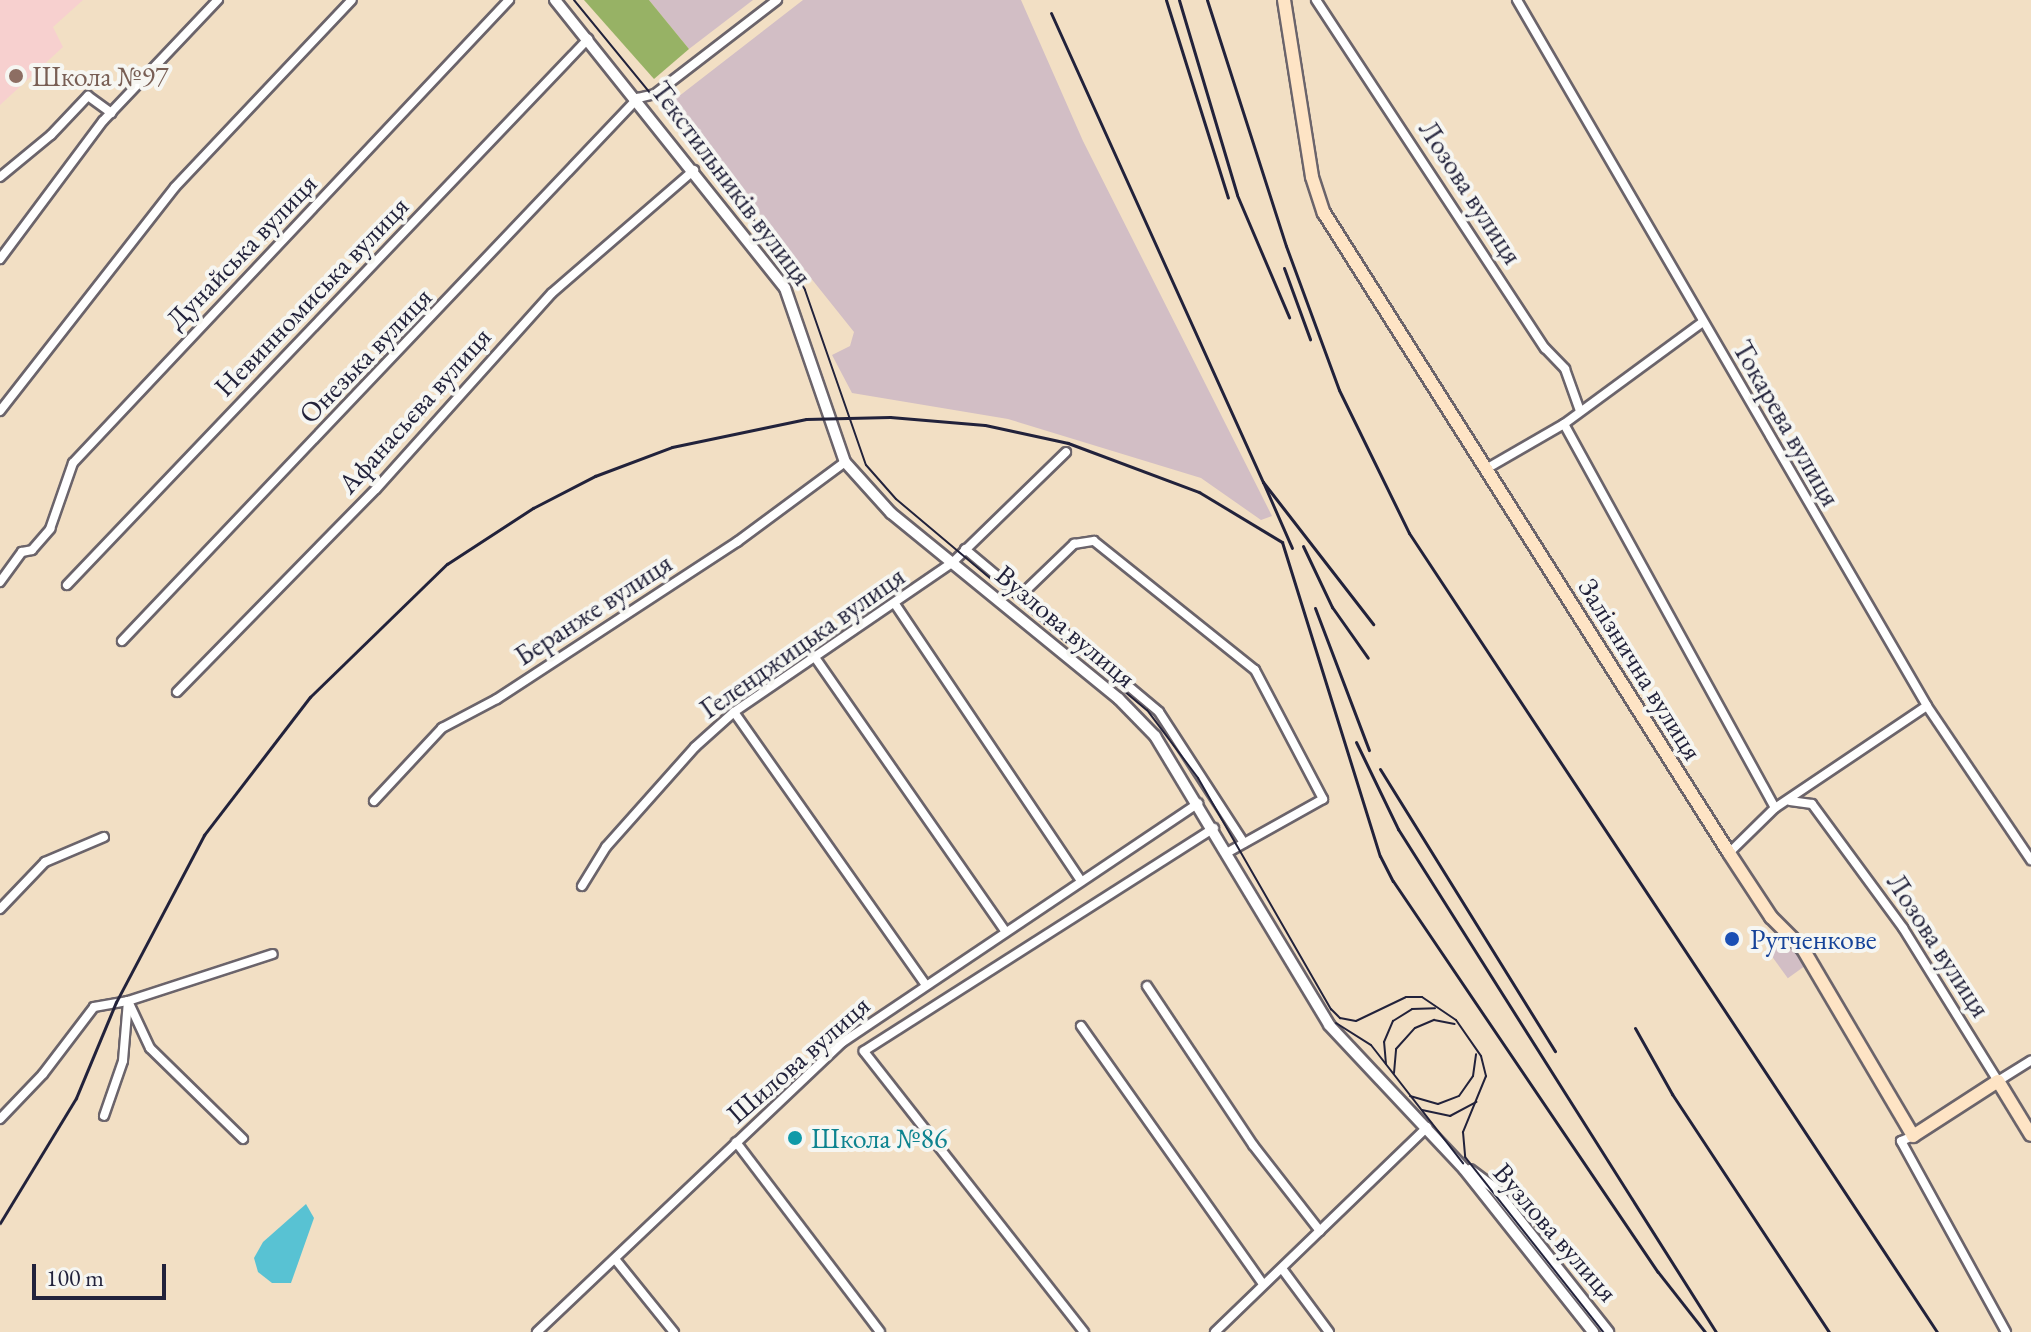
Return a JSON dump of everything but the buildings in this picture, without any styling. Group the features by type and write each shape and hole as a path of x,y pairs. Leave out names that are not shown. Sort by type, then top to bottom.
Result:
{"main road":[{"name":"Залізнична вулиця","path":"1284,0 1312,177 1324,213 1729,853 1771,917 1803,949 1913,1136"},
{"name":"Лозова вулиця","path":"1998,1081 2031,1135"},
{"path":"1913,1136 1998,1081"}],"street":[{"path":"0,259 111,113 218,0"},
{"path":"0,411 175,187 352,0"},
{"name":"Дунайська вулиця","path":"0,582 22,552 32,550 56,516 73,463 509,0"},
{"name":"Текстильників вулиця","path":"555,0 695,169 795,306 845,462"},
{"name":"Онезька вулиця","path":"122,641 638,98 655,94 777,0"},
{"name":"Лозова вулиця","path":"1316,0 1545,348 1565,369 1580,411"},
{"name":"Токарева вулиця","path":"1517,0 1927,706 2027,845 2031,860"},
{"name":"Невинномиська вулиця","path":"67,585 588,39"},
{"path":"0,177 51,135 88,96 111,113"},
{"name":"Афанасьєва вулиця","path":"177,692 376,489 552,293 695,169"},
{"path":"1486,469 1564,424 1703,322"},
{"path":"1564,424 1775,808"},
{"name":"Геленджицька вулиця","path":"582,886 606,847 695,747 734,712 952,563 1066,452"},
{"name":"Вузлова вулиця","path":"845,462 891,513 1129,709 1155,736 1214,828 1322,1015 1464,1169 1593,1332"},
{"name":"Беранже вулиця","path":"374,801 442,728 497,699 737,542 845,462"},
{"path":"1021,595 1074,544 1094,541 1255,670 1323,799 1228,852"},
{"path":"965,549 1159,712 1244,843"},
{"path":"895,604 1080,879"},
{"path":"814,656 1005,931"},
{"path":"1729,853 1775,808 1790,801 1927,706"},
{"path":"734,712 926,985"},
{"name":"Лозова вулиця","path":"1790,801 1812,804 1903,928 1998,1081"},
{"name":"Шилова вулиця","path":"537,1332 843,1042 1080,879 1198,803"},
{"name":"Шилова вулиця","path":"1084,1332 864,1051 1214,828"},
{"path":"0,909 45,862 104,837"},
{"path":"0,1119 43,1074 94,1007 128,1001 273,954"},
{"path":"1147,986 1253,1145 1320,1231"},
{"path":"104,1116 123,1061 128,1001"},
{"path":"128,1001 150,1048 243,1139"},
{"path":"1081,1026 1263,1284"},
{"path":"1998,1081 2031,1060"},
{"path":"1215,1332 1263,1284 1283,1270 1427,1127"},
{"name":"Залізнична вулиця","path":"1913,1136 1901,1141 2006,1332"},
{"path":"736,1142 880,1332"},
{"name":"Вузлова вулиця","path":"1464,1169 1494,1188 1608,1332"},
{"path":"615,1259 674,1332"},
{"path":"1283,1270 1329,1332"}],"shaded area":[{"name":"Школа №97","path":"0,0 83,0 53,27 63,47 0,105"},
{"path":"649,0 753,0 689,49"},
{"path":"803,0 1021,0 1083,141 1272,516 1261,520 1201,478 1008,419 852,393 832,355 850,346 854,332 675,108 674,100"},
{"path":"1786,940 1805,966 1788,978 1769,952"}],"green space":[{"path":"584,0 649,0 689,49 654,79"}],"water":[{"path":"306,1204 314,1218 291,1283 272,1283 258,1272 254,1258 263,1242"}],"tram line":[{"path":"574,0 789,263 805,290 866,465 896,499 1147,710 1198,778 1331,1009 1340,1018 1356,1021 1406,997 1422,997 1456,1020 1481,1056 1486,1076 1463,1132 1465,1157 1603,1332"},
{"path":"1386,1064 1384,1042 1393,1021 1412,1009 1435,1008"},
{"path":"1394,1073 1396,1049 1415,1028 1434,1020 1455,1024"},
{"path":"1336,1023 1371,1045 1463,1163"},
{"path":"1410,1096 1438,1104 1459,1096 1473,1076 1476,1054"},
{"path":"1422,1110 1450,1116 1476,1102"}],"railway":[{"path":"1166,0 1228,198"},
{"path":"1179,0 1237,195 1289,317"},
{"path":"1207,0 1286,246 1339,390 1409,533 1937,1332"},
{"path":"1051,13 1263,482 1373,624"},
{"path":"1284,268 1310,339"},
{"path":"0,1223 76,1098 116,1002 204,835 310,697 447,564 533,508 595,476 672,447 806,419 890,417 985,425 1068,443 1199,492 1282,542 1380,856 1393,881 1658,1272 1705,1332"},
{"path":"1263,482 1292,548"},
{"path":"1303,546 1332,607 1368,658"},
{"path":"1315,608 1369,750"},
{"path":"1356,742 1398,829 1716,1332"},
{"path":"1380,769 1555,1051"},
{"path":"1635,1028 1672,1094 1829,1332"}],"place":[{"name":"Школа №97","path":"16,76"},
{"name":"Рутченкове","path":"1732,939"},
{"name":"Школа №86","path":"795,1138"}]}
